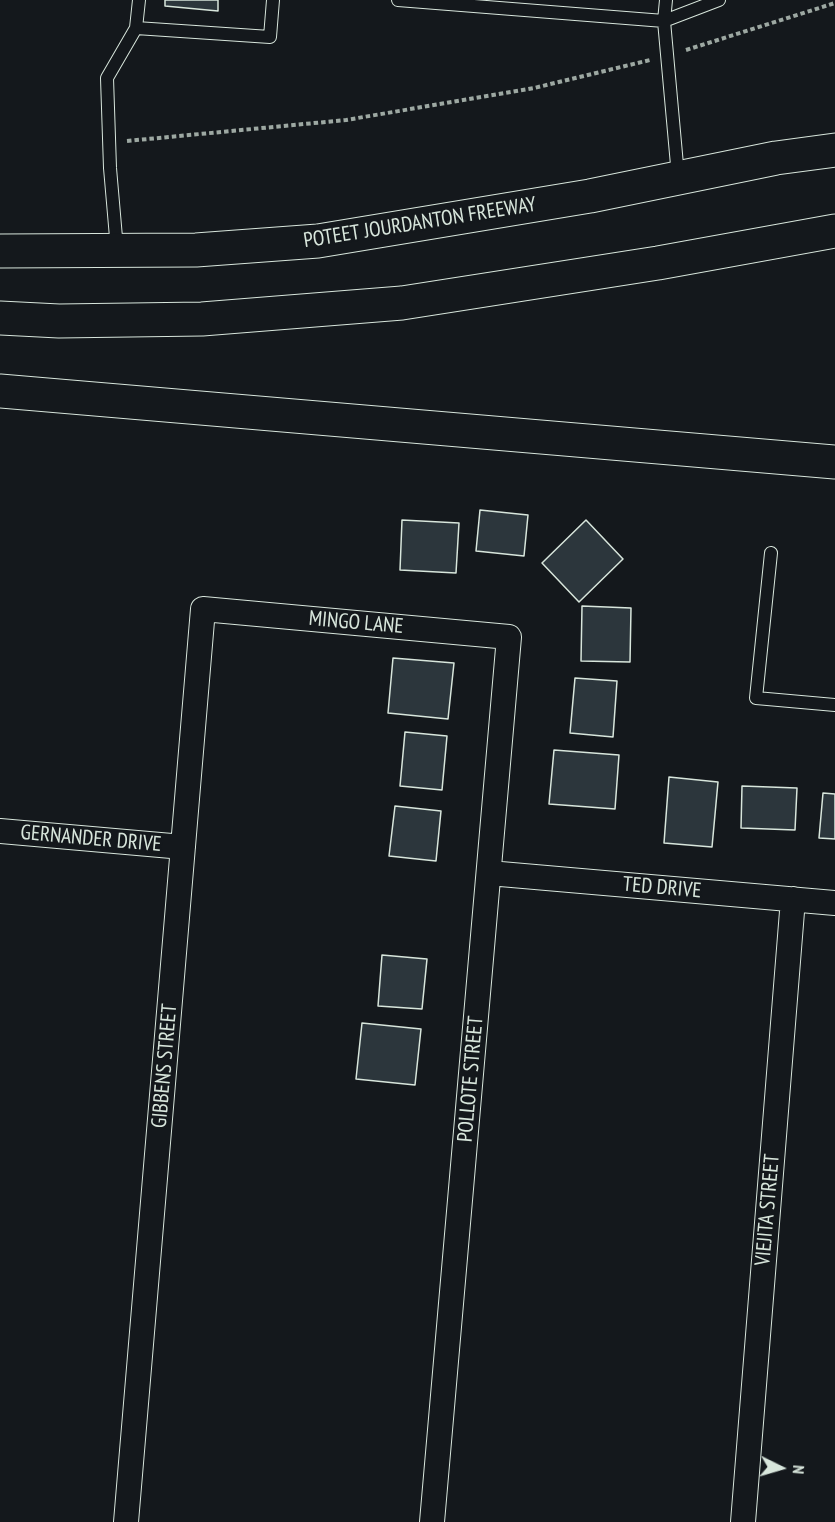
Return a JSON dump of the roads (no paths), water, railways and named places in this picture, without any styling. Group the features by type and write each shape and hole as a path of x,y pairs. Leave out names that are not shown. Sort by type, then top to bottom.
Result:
{"main road":[{"name":"POTEET JOURDANTON FREEWAY","path":"0,251 196,250 318,241 590,196 776,158 835,150"},
{"path":"0,318 59,321 202,319 402,303 658,263 835,231"},
{"path":"0,391 835,462"}],"street":[{"name":"MINGO LANE","path":"203,609 509,637"},
{"name":"GIBBENS STREET","path":"126,1522 203,609"},
{"name":"POLLOTE STREET","path":"432,1522 509,637"},
{"name":"GERNANDER DRIVE","path":"0,831 183,847"},
{"name":"TED DRIVE","path":"489,873 835,903"},
{"name":"VIEJITA STREET","path":"743,1522 793,899"}],"lane":[{"path":"117,250 110,168 107,78 136,27 139,0"},
{"path":"136,27 270,37 273,0"},
{"path":"398,0 664,21 719,0"},
{"path":"666,0 664,21 678,178"},
{"path":"771,553 756,698 835,705"}]}
